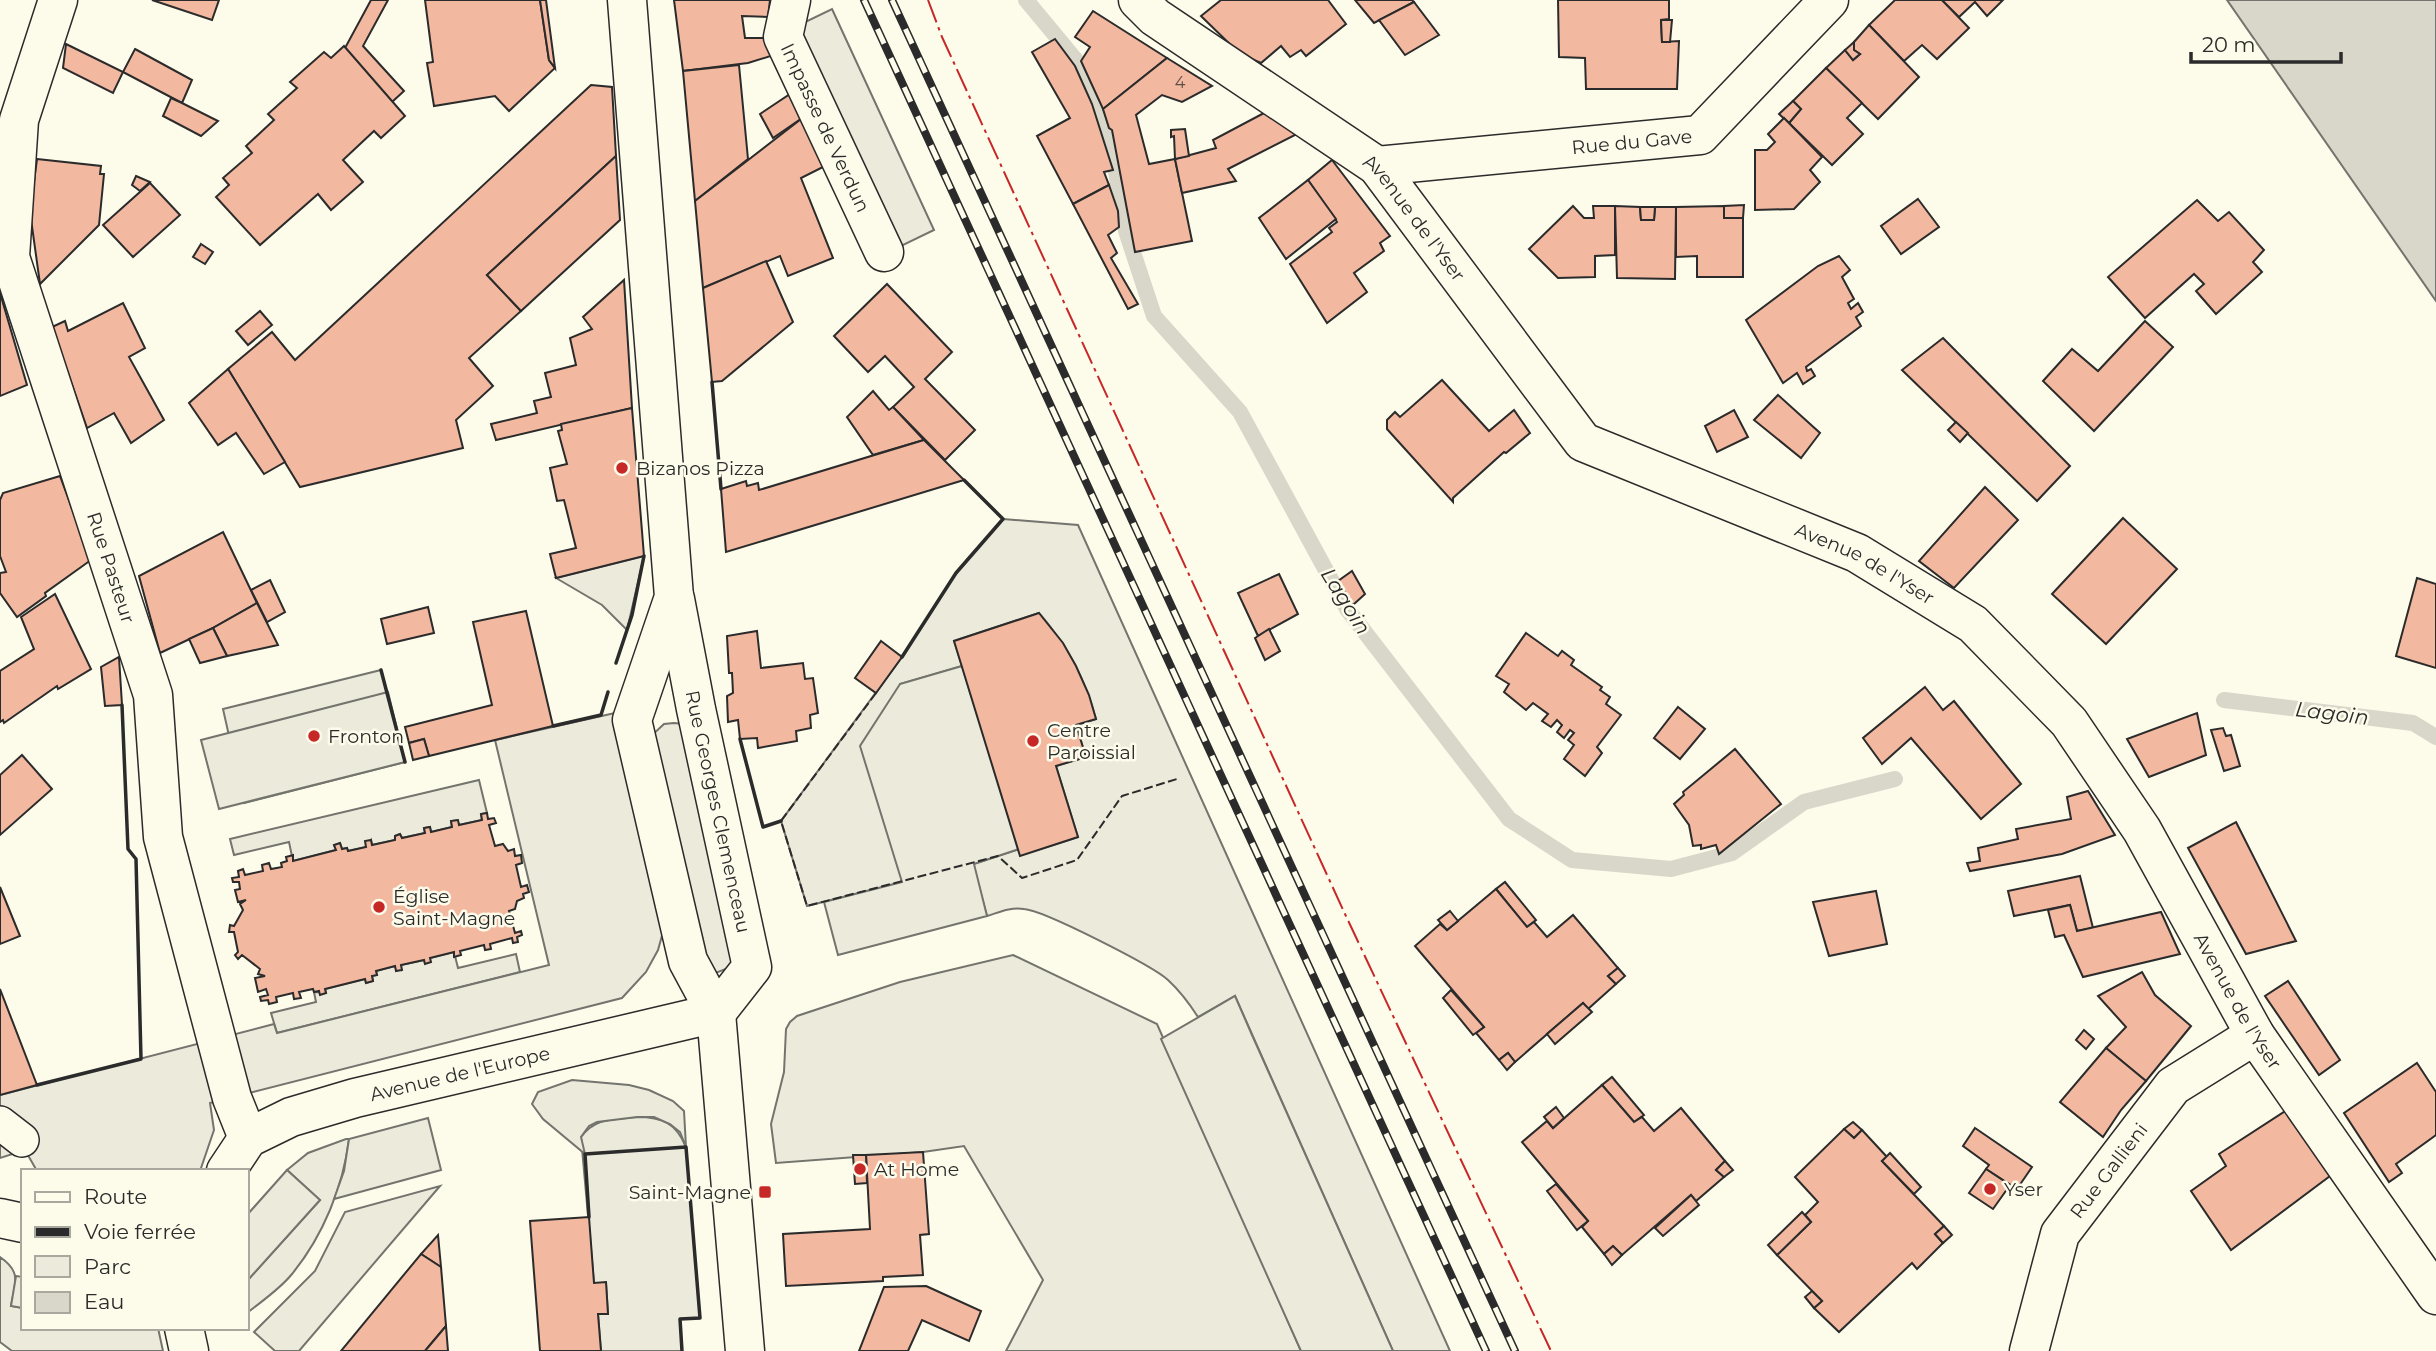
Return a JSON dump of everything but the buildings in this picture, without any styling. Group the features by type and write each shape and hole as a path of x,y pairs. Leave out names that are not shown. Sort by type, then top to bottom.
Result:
{"street":[{"name":"Rue Pasteur","path":"58,0 19,120 10,257 153,695 163,837 232,1098 248,1138"},
{"name":"Rue Georges Clemenceau","path":"627,0 674,597 752,967 716,1013"},
{"name":"Impasse de Verdun","path":"791,0 783,37 884,252"},
{"name":"Avenue de l'Yser","path":"1138,0 1155,17 1377,166 1583,442 1857,553 1973,624 2069,722 2142,830 2255,1035 2436,1295"},
{"name":"Rue du Gave","path":"1377,166 1700,135 1829,0"},
{"path":"674,597 632,720 688,961 716,1013 745,1351"},
{"name":"Avenue de l'Europe","path":"248,1138 291,1117 355,1098 716,1013"},
{"name":"Rue Gallieni","path":"2029,1351 2060,1234 2173,1086 2255,1035"},
{"path":"227,1169 248,1138"},
{"path":"0,1218 21,1223"},
{"path":"185,1330 190,1351"}],"green space":[{"path":"1003,519 1078,525 1450,1351 1393,1351 1235,996 1198,1017 1168,980 1074,928 1024,909 1010,909 987,916 973,864 1019,849 1021,855 1078,837 1056,766 1086,757 1076,725 1096,719 1073,662 1039,613 954,641 962,666 900,684 903,882 807,906 781,821 902,657 956,573"},
{"path":"644,556 627,630 602,605 556,578"},
{"name":"Fronton","path":"381,670 405,762 244,803 223,709"},
{"path":"479,780 487,813 481,814 482,820 459,825 457,820 451,821 452,827 431,832 430,827 424,828 425,833 402,838 400,834 395,836 395,840 372,845 371,840 366,847 348,851 347,848 342,849 340,843 334,845 336,850 293,861 289,842 234,855 230,839"},
{"path":"454,952 458,968 516,954 520,972 277,1033 271,1013 316,1002 314,992 326,993 325,989 365,979 366,983 373,981 372,976 377,975 376,971 395,966 401,970 401,965 424,960 425,963 430,962 430,958"},
{"path":"1013,955 1157,1024 1301,1351 1006,1351 1043,1280 964,1146 923,1152 776,1163 771,1124 784,1072 786,1029 790,1022 797,1016 900,982"},
{"path":"637,1117 654,1118 667,1123 678,1132 686,1147 700,1318 680,1319 682,1351 601,1351 598,1314 608,1313 606,1283 594,1283 581,1137 599,1123"},
{"path":"349,1139 337,1193 313,1244 287,1279 248,1312 248,1280 320,1200 287,1170 308,1153"},
{"path":"440,1186 299,1351 275,1351 254,1332 315,1271 345,1212"},
{"path":"0,1257 14,1273 11,1306 21,1308 21,1330 158,1330 163,1351 12,1351 0,1342"}],"shaded area":[{"path":"832,9 934,230 899,247 797,26"},
{"path":"962,666 1019,849 974,864 987,916 838,955 824,902 902,882 860,746 900,684"},
{"name":"Fronton","path":"388,692 405,762 219,809 201,740"},
{"path":"615,713 665,925 658,950 646,972 622,998 210,1103 214,1130 201,1169 36,1169 25,1150 0,1158 0,1095 274,1024 277,1033 549,965 495,740"},
{"path":"664,724 684,724 737,959 731,967 713,974 703,972 650,737"},
{"path":"1235,996 1393,1351 1301,1351 1161,1039"},
{"path":"572,1080 629,1085 649,1090 673,1101 684,1111 686,1147 680,1132 670,1124 654,1117 637,1117 597,1122 589,1126 581,1137 585,1154 543,1119 532,1104 538,1092"},
{"path":"428,1118 441,1170 334,1199 344,1171 349,1139"},
{"path":"287,1170 320,1200 248,1280 248,1214"},
{"path":"16,1276 21,1277 21,1308 11,1306"}],"water":[{"path":"2227,0 2436,0 2436,301"}],"waterway":[{"name":"Lagoin","path":"1026,0 1080,65 1110,137 1126,231 1154,316 1240,412 1347,609 1509,819 1572,860 1671,869 1732,853 1804,802 1895,779"},
{"name":"Lagoin","path":"2224,700 2413,723 2436,737"}],"railway":[{"path":"864,0 1486,1351"},
{"path":"892,0 1515,1351"}],"fence":[{"path":"876,693 781,821 807,906 998,856 1022,878 1077,860 1122,796 1177,779"}],"wall":[{"path":"712,382 721,489"},
{"path":"902,657 956,573 1003,519 964,480"},
{"path":"616,663 632,615 644,556"},
{"path":"381,670 405,762"},
{"path":"553,726 601,715 608,692"},
{"path":"37,1085 141,1059 136,859 128,849 122,705"},
{"path":"740,739 763,827 781,821"},
{"path":"589,1217 585,1154 686,1147 700,1318 680,1319 682,1351"}],"power":[{"path":"928,0 942,37 1345,914 1551,1351"}],"place":[{"name":"Bizanos Pizza","path":"622,468"},
{"name":"Fronton","path":"314,736"},
{"name":"Centre Paroissial","path":"1033,741"},
{"name":"Église Saint-Magne","path":"379,907"},
{"name":"At Home","path":"860,1169"},
{"name":"Yser","path":"1990,1189"},
{"name":"Saint-Magne","path":"765,1192"}]}
